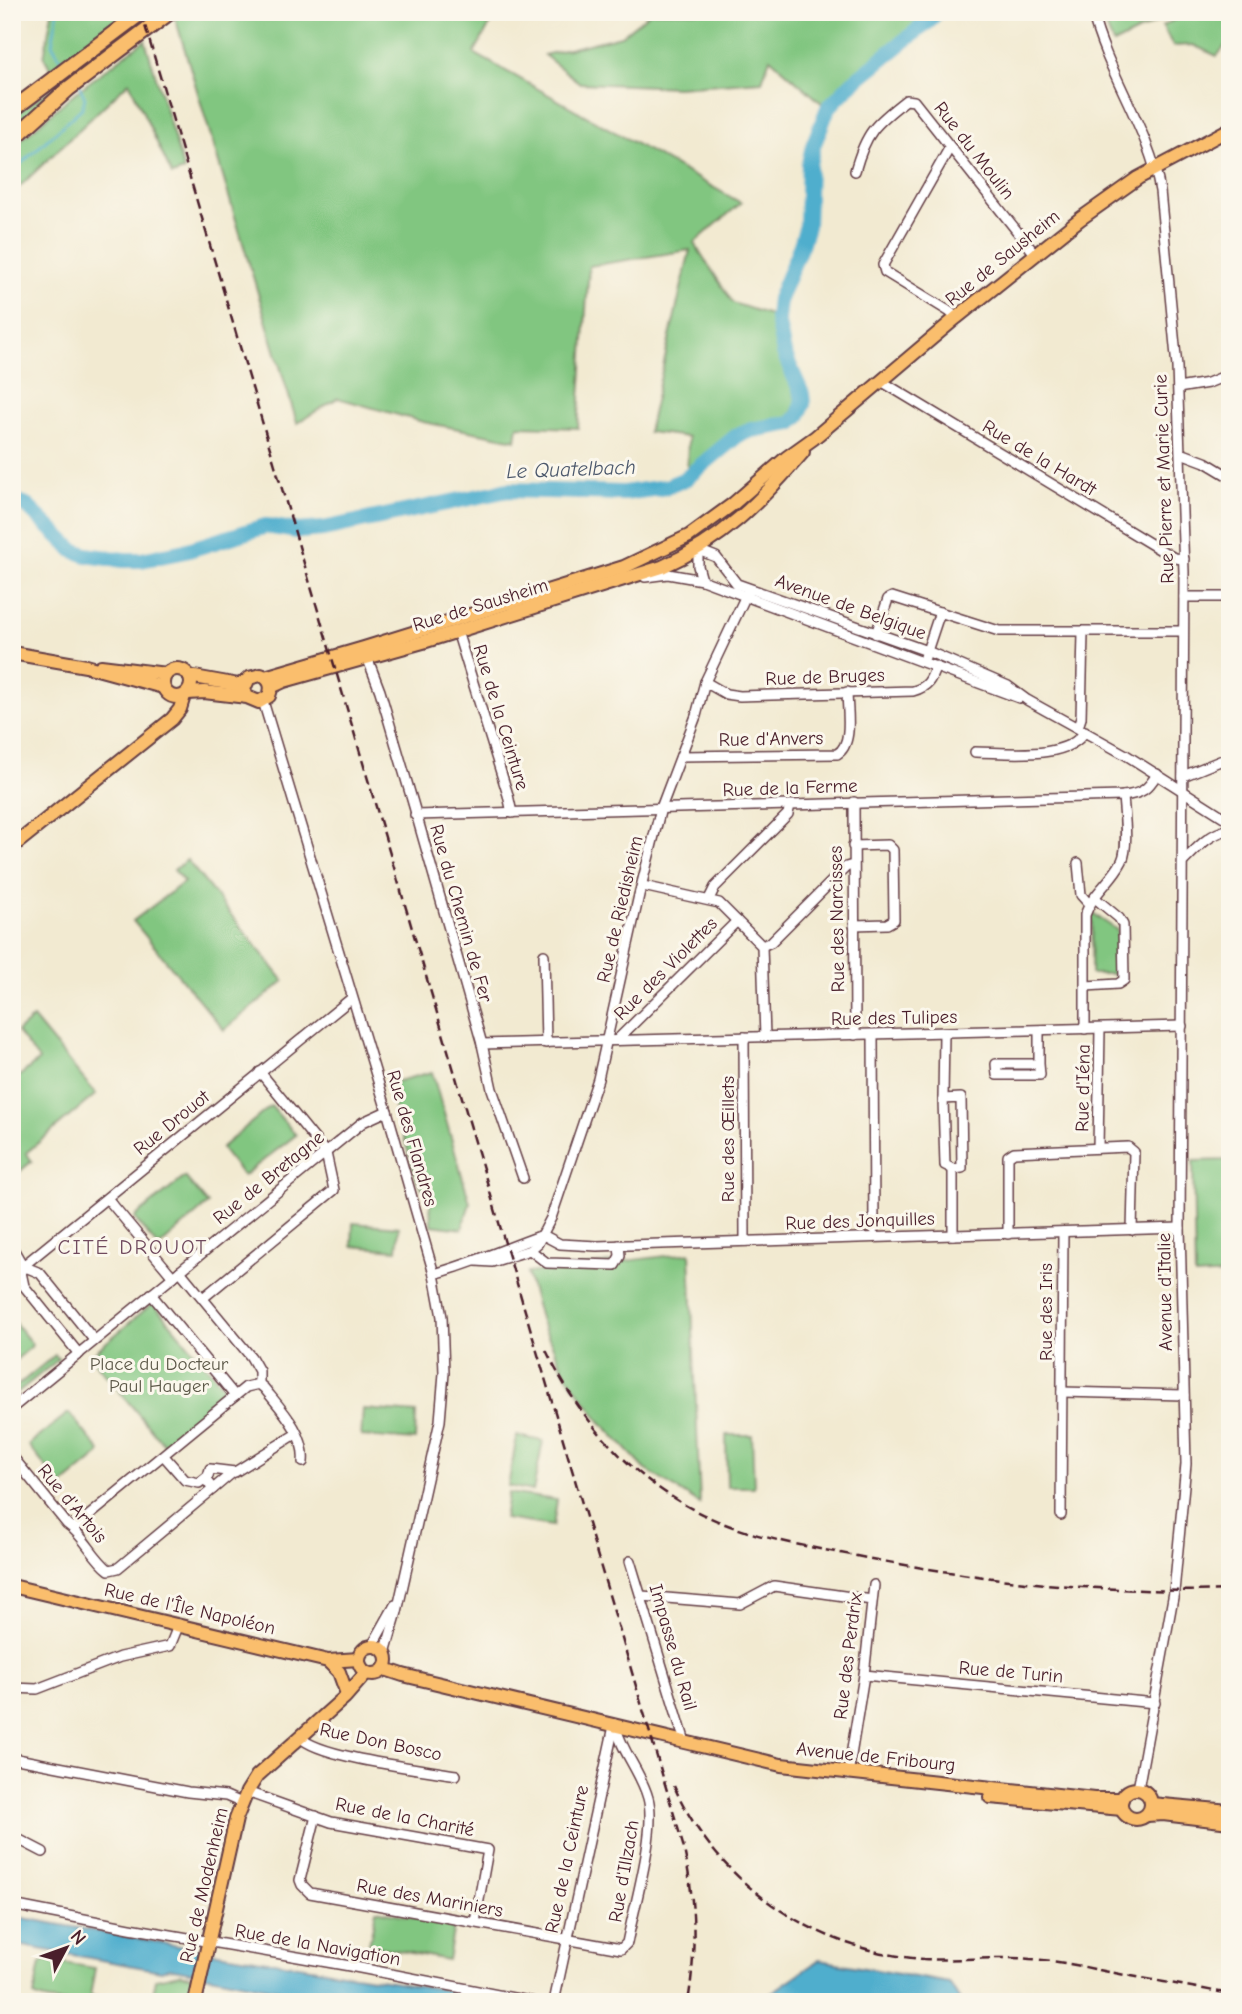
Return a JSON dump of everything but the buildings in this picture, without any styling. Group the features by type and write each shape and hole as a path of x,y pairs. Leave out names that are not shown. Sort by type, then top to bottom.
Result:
{"highway":[{"path":"12,110 142,12"},
{"path":"12,140 68,89 170,12"}],"main road":[{"name":"Rue de Sausheim","path":"456,626 624,567 690,537 1035,254 1119,190 1230,129"},
{"name":"Rue de Sausheim","path":"268,682 284,681 456,626 631,578 698,550 723,533 749,509 814,438"},
{"path":"12,653 86,666 117,666 175,689 247,697 254,702 263,701 269,696 268,682 253,676 239,685 189,676 178,669 175,689 177,715 12,847"},
{"path":"175,689 191,685 189,676"},
{"path":"246,681 244,690 247,697"},
{"name":"Rue de l'Île Napoléon","path":"12,1586 328,1661 359,1659"},
{"path":"372,1646 385,1653 385,1668 378,1674 366,1672 360,1667 359,1659 364,1649 372,1646"},
{"path":"328,1661 339,1672 347,1694"},
{"path":"385,1668 402,1675 615,1724"},
{"name":"Rue de Modenheim","path":"195,2002 244,1797 261,1772 347,1694 366,1672"},
{"name":"Avenue de Fribourg","path":"615,1724 781,1765 1106,1800 1122,1804"},
{"path":"1149,1809 1147,1794 1138,1790 1132,1790 1122,1804 1125,1814 1133,1819 1149,1809 1230,1811"},
{"path":"1149,1809 1163,1814 1230,1822"}],"street":[{"name":"Rue Pierre et Marie Curie","path":"1092,12 1108,58 1156,168 1167,262 1181,453 1184,559 1182,790"},
{"name":"Rue du Moulin","path":"855,171 868,135 880,120 906,100 914,101 1035,254"},
{"path":"950,147 883,265 885,272 956,318"},
{"path":"1178,388 1208,383 1230,374"},
{"name":"Rue de la Hardt","path":"881,381 1174,558 1184,559"},
{"path":"1181,453 1205,462 1230,477"},
{"path":"690,537 698,550 698,566 702,580"},
{"name":"Avenue de Belgique","path":"698,550 716,557 746,593 925,656 979,672 1008,686 1027,700"},
{"name":"Avenue de Belgique","path":"631,578 668,574 702,580 876,634 925,656 936,666 1027,700 1082,729 1230,821"},
{"name":"Rue de Riedisheim","path":"530,1250 538,1243 551,1218 598,1079 643,886 643,873 661,808 696,716 705,682 746,593"},
{"path":"876,634 888,600 892,597 999,631 1183,631"},
{"path":"1184,597 1230,597"},
{"path":"925,656 940,612"},
{"name":"Rue de la Ceinture","path":"456,626 512,813"},
{"path":"975,752 1057,750 1074,744 1082,729 1083,633"},
{"name":"Rue du Chemin de Fer","path":"366,653 380,691 482,1044 492,1089 523,1178"},
{"name":"Rue de Bruges","path":"705,682 726,694 740,696 913,691 924,688 931,680 936,666"},
{"name":"Rue d'Anvers","path":"681,756 838,754 847,743 847,692"},
{"name":"Rue des Flandres","path":"263,701 434,1274 444,1333 442,1406 397,1612 385,1653"},
{"path":"1183,776 1230,757"},
{"name":"Rue de la Ferme","path":"415,816 1123,796 1138,795 1157,774"},
{"name":"Avenue d'Italie","path":"1138,1790 1174,1592 1186,1464 1180,1228 1184,861 1182,790"},
{"path":"1085,1029 1086,915 1092,901 1122,861 1125,851 1123,796"},
{"name":"Rue des Narcisses","path":"854,802 852,865 855,1035"},
{"path":"709,899 715,887 788,814 790,805"},
{"path":"1184,861 1207,837 1230,829"},
{"path":"853,846 888,845 893,850 894,864 894,920 887,924 854,925"},
{"path":"1078,863 1081,895 1119,918 1123,925 1124,979 1118,984 1086,986"},
{"path":"762,946 771,942 846,867 852,865"},
{"path":"643,886 719,903 762,946 765,1037"},
{"name":"Rue des Violettes","path":"617,1040 737,921"},
{"path":"544,954 546,1043"},
{"name":"Rue Drouot","path":"12,1275 352,999"},
{"path":"612,1018 631,1025 640,1039"},
{"name":"Rue des Tulipes","path":"482,1044 1182,1026"},
{"name":"Rue d'Iéna","path":"1098,1148 1100,1029"},
{"path":"1039,1031 1039,1064"},
{"path":"943,1099 961,1098 962,1168 953,1169 945,1165 943,1099 944,1033"},
{"path":"873,1035 874,1229"},
{"name":"Rue des Œillets","path":"744,1037 745,1241"},
{"path":"203,1298 333,1192 334,1185 326,1153 260,1072"},
{"name":"Rue de Bretagne","path":"12,1408 368,1119 387,1111"},
{"path":"1008,1234 1008,1156 1014,1152 1128,1147 1134,1152 1132,1230"},
{"path":"953,1169 953,1235"},
{"path":"107,1198 176,1274 203,1298 251,1357 259,1371 259,1384 291,1421 302,1448 303,1462"},
{"name":"Rue des Jonquilles","path":"543,1235 559,1244 619,1245 1180,1228"},
{"name":"Rue des Iris","path":"1061,1515 1063,1232"},
{"path":"434,1274 543,1235"},
{"path":"476,1261 492,1262 530,1250 547,1263 615,1265 620,1256 619,1245"},
{"path":"12,1247 23,1265 40,1273 94,1340"},
{"path":"23,1265 21,1272 24,1286 79,1354"},
{"path":"152,1294 235,1396"},
{"path":"74,1528 246,1387 259,1384"},
{"path":"1062,1392 1184,1395"},
{"path":"205,1479 213,1489 232,1473 296,1434"},
{"name":"Rue d'Artois","path":"12,1456 67,1524 74,1528 84,1544 109,1570 118,1568 213,1489"},
{"path":"164,1456 190,1482 199,1483 205,1479 210,1469 232,1473"},
{"name":"Impasse du Rail","path":"631,1561 685,1742"},
{"name":"Rue des Perdrix","path":"848,1774 864,1675 874,1585"},
{"path":"642,1596 740,1604 774,1586 872,1600"},
{"name":"Rue des Flandres","path":"372,1646 400,1594"},
{"path":"12,1688 37,1689 120,1657 170,1646 179,1624"},
{"name":"Rue de Turin","path":"864,1675 1155,1703"},
{"name":"Rue de la Ceinture","path":"554,2002 615,1724"},
{"name":"Rue d'Illzach","path":"615,1724 618,1738 646,1791 651,1817 627,1943 624,1947"},
{"name":"Rue Don Bosco","path":"300,1737 310,1745 354,1757 456,1775"},
{"name":"Rue de la Charité","path":"12,1758 188,1792 244,1797 331,1822 488,1850 475,1922"},
{"name":"Rue des Mariniers","path":"316,1816 300,1880 310,1893 617,1950 624,1947"},
{"path":"12,1836 43,1852"},
{"name":"Rue de la Navigation","path":"12,1905 208,1944 534,2002"}],"green space":[{"path":"52,12 130,12 52,72 44,57"},
{"path":"182,12 497,12 474,53 741,203 694,243 733,303 773,316 781,354 797,402 789,419 737,431 687,476 688,437 648,432 690,250 589,266 578,428 518,426 516,440 423,422 338,398 297,423 175,17"},
{"path":"651,12 930,12 925,19 851,78 825,106 770,58 762,81 677,87 580,83 544,55 621,36"},
{"path":"1101,12 1177,12 1113,44"},
{"path":"1189,12 1230,12 1230,40 1217,56 1193,45 1173,46 1162,26"},
{"path":"145,40 184,171 172,175 129,82 12,194 12,148 71,96"},
{"path":"60,82 63,85 12,135 12,117"},
{"path":"187,860 284,981 224,1030 133,921 184,882 174,870"},
{"path":"1092,913 1117,930 1118,974 1091,974"},
{"path":"33,1018 96,1094 26,1153 32,1161 12,1178 12,1082 39,1060 17,1032"},
{"path":"432,1072 470,1203 462,1229 431,1225 430,1200 417,1180 387,1084"},
{"path":"271,1106 296,1135 243,1176 221,1148"},
{"path":"1230,1160 1230,1274 1195,1276 1193,1161"},
{"path":"185,1177 208,1204 160,1246 156,1245 135,1219 136,1216"},
{"path":"353,1223 399,1227 397,1250 352,1246"},
{"path":"690,1253 700,1504 645,1469 600,1421 567,1376 541,1322 527,1273"},
{"name":"Place du Docteur Paul Hauger","path":"153,1303 229,1393 165,1446 90,1356"},
{"path":"14,1322 32,1344 12,1363 12,1323"},
{"path":"55,1355 59,1359 12,1397 12,1390"},
{"path":"363,1409 416,1413 415,1440 361,1436"},
{"path":"70,1414 100,1454 61,1486 28,1445"},
{"path":"726,1435 752,1435 754,1487 727,1487"},
{"path":"517,1436 543,1441 533,1491 508,1486"},
{"path":"508,1493 557,1500 553,1526 504,1519"},
{"path":"376,1910 454,1925 448,1960 369,1945"},
{"path":"45,1960 95,1968 90,1996 120,2002 64,2003 34,1996 40,1963"},
{"path":"179,1974 195,1977 188,2002 151,2002 156,1979"}],"water":[{"path":"12,1916 453,1991 457,1995 495,2002 342,2002 169,1968 161,1971 12,1944"},
{"path":"819,1960 949,1983 961,2002 758,2002"}],"waterway":[{"path":"58,12 52,44 63,63"},
{"name":"Le Quatelbach","path":"12,499 28,507 73,550 86,555 141,560 185,551 266,526 298,531 323,529 508,490 624,493 666,487 685,479 738,435 791,423 798,417 803,404 802,394 784,353 777,319 779,299 807,226 809,164 813,146 828,108 852,83 929,21 936,12"},
{"path":"12,172 82,108 85,98 79,85"}],"railway":[{"path":"141,12 683,1845 693,1923 693,1962 688,2002"},
{"path":"546,1350 572,1397 622,1457 662,1491 725,1524 808,1547 946,1572 1134,1590 1230,1590"},
{"path":"674,1786 693,1822 716,1854 744,1882 775,1907 809,1927 846,1943 884,1953 924,1959 1017,1958 1049,1961 1230,1994"}],"district":[{"name":"CITÉ DROUOT","path":"133,1247"}]}
